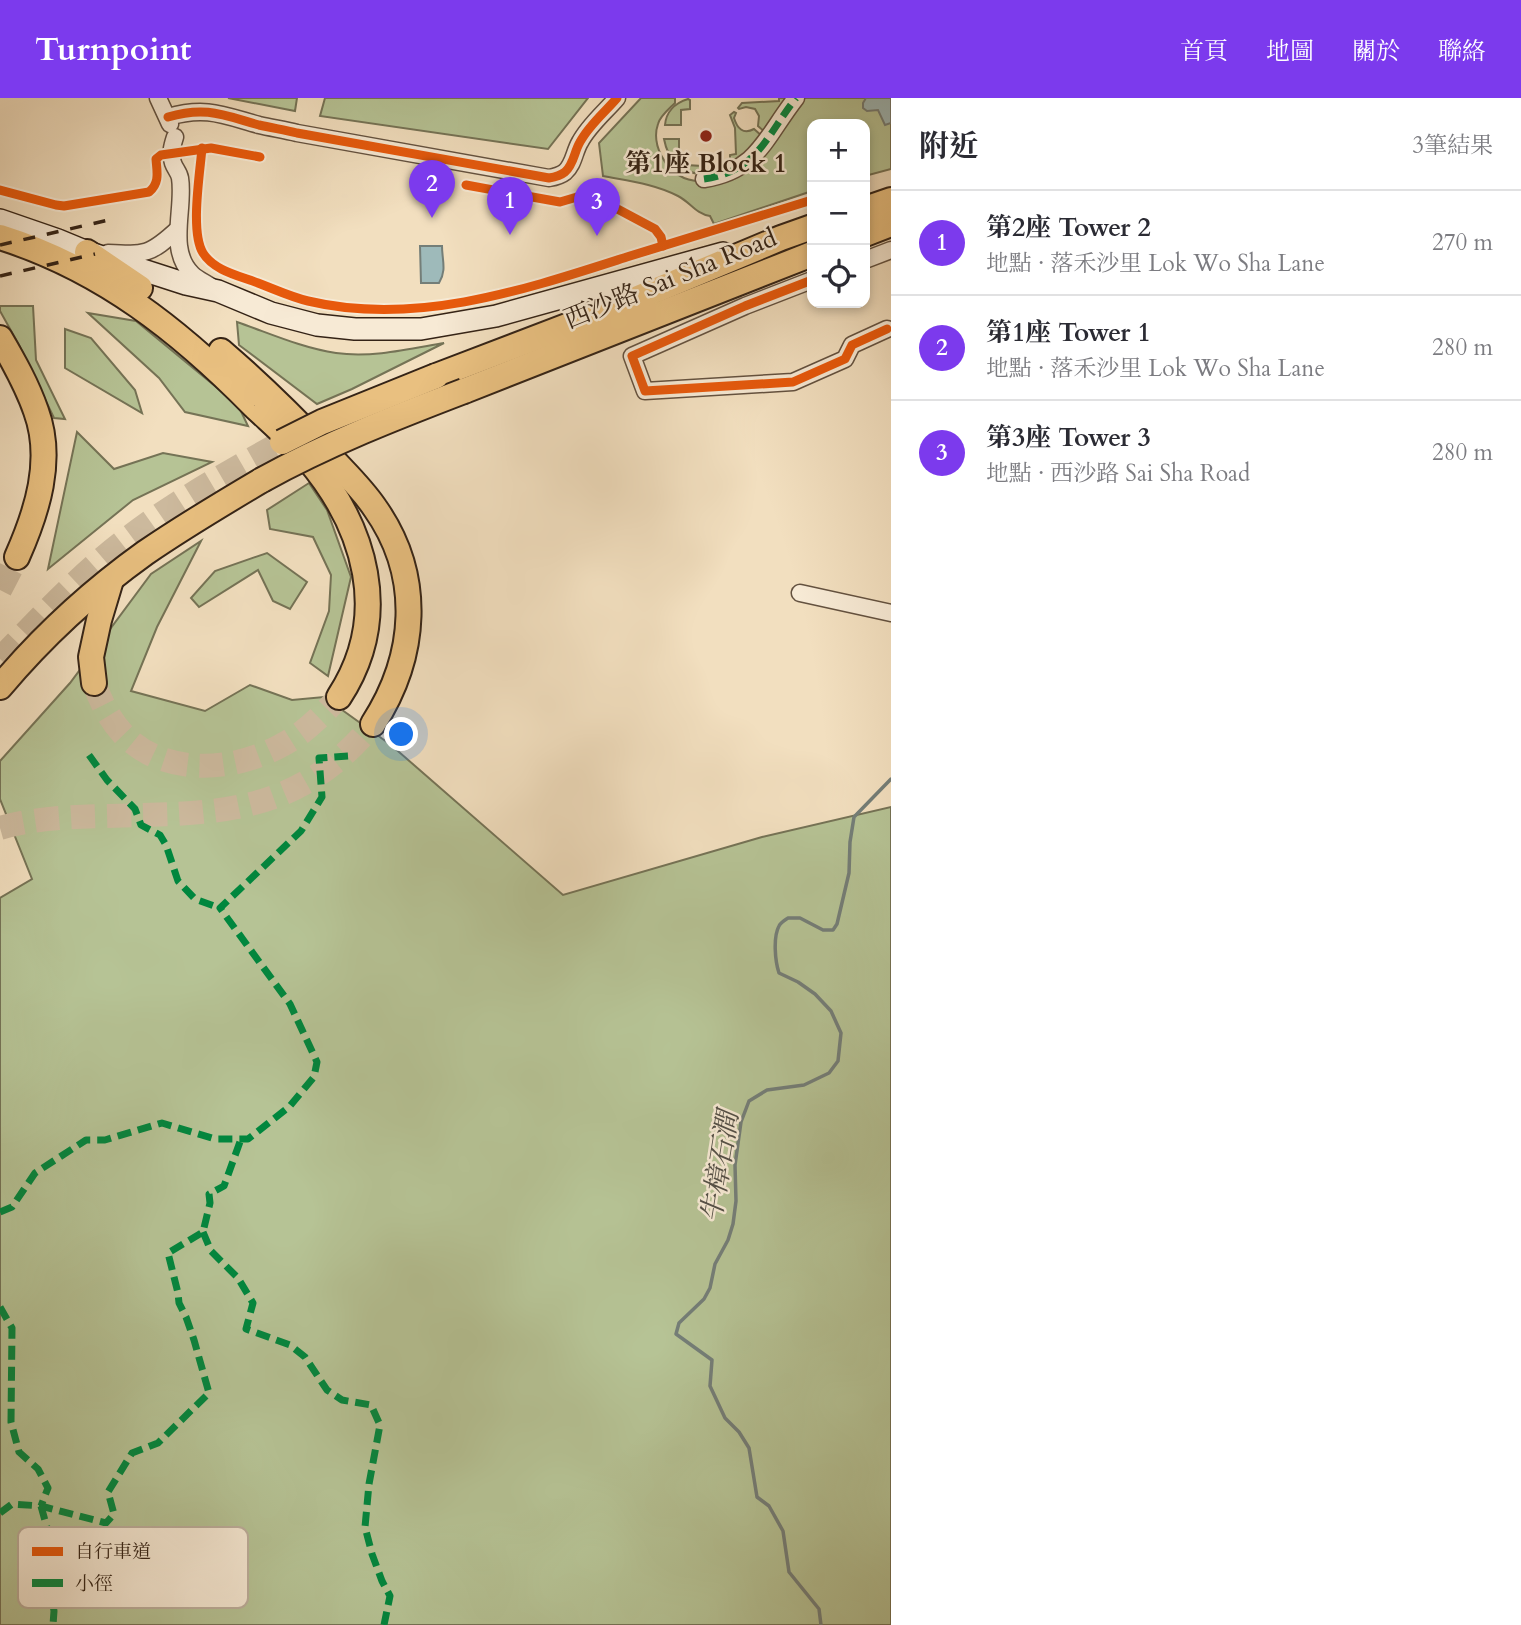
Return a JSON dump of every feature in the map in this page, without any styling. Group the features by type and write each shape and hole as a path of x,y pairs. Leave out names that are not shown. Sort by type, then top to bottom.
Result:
{"main road":[{"path":"870,207 891,200"},
{"name":"西沙路 Sai Sha Road","path":"0,220 87,252 186,284 218,291 271,313 317,325 355,328 421,328 514,312 807,229"},
{"path":"870,232 891,224"},
{"path":"0,237 72,268 152,314 215,367 314,467 335,496 351,528 368,581 367,620 362,650 340,697"},
{"path":"282,442 322,422 614,308 781,238"},
{"path":"87,252 182,318 260,385 356,484 381,515 403,567 409,612 406,649 398,677 373,724"},
{"name":"西沙路 Sai Sha Road","path":"0,687 31,652 75,610 143,555 222,504 293,463 379,424 807,256"},
{"path":"0,338 37,413 43,450 40,493 30,528 17,557"},
{"path":"94,683 91,657 111,580"}],"street":[{"path":"158,98 180,146 184,165 180,174 178,229 181,253 186,267 218,291"},
{"path":"168,117 194,111 216,112 298,133 549,178 568,169 585,134 617,98"},
{"path":"704,180 728,174 755,156 796,98"},
{"path":"87,252 142,254 159,246 178,229"},
{"path":"870,258 891,250"},
{"path":"807,282 632,356 645,391 793,382 845,359 852,345 887,329"},
{"path":"800,593 891,613"}],"green space":[{"path":"228,98 297,98 295,111"},
{"path":"325,98 588,98 548,149 320,116"},
{"path":"641,98 675,98 675,103 663,115 656,132 661,156 671,169 684,178 717,183 803,98 891,98 891,169 870,175 870,119 807,119 807,193 714,224 710,216 669,192 642,183 603,176 599,143"},
{"path":"779,98 789,98 766,133 758,126 759,116 755,109 738,108 742,103 779,101"},
{"path":"688,99 690,109 681,110 681,125 665,125 672,109"},
{"path":"734,112 735,122 741,130 754,129 763,137 749,154 710,173 711,167 730,161 730,155 736,154 735,128 730,115"},
{"path":"664,139 679,139 679,160 684,160 686,165 702,166 702,174 687,171 676,164"},
{"path":"0,306 33,306 36,360 65,419 54,418 0,311"},
{"path":"88,313 136,321 238,405 248,426 185,412 159,378"},
{"path":"237,322 298,344 336,353 377,354 444,343 317,404 239,345"},
{"path":"65,329 91,338 135,390 142,413 65,368"},
{"path":"77,432 114,469 163,453 212,462 133,500 48,569"},
{"path":"309,483 327,510 351,577 328,676 310,663 329,611 331,575 313,537 270,529 267,510"},
{"path":"201,541 157,627 131,691 205,711 250,685 292,700 324,697 391,745 563,895 762,837 891,807 891,1625 0,1625 0,898 32,879 0,799 0,761 70,683 151,574"},
{"path":"267,553 307,582 290,609 273,601 258,570 199,607 191,598 215,571"}],"water":[{"path":"866,98 891,98 891,123 885,125 878,110 867,111 863,108"},
{"path":"420,246 442,246 443,269 439,283 421,283"}],"waterway":[{"name":"牛樟石澗","path":"821,1625 819,1609 789,1572 783,1531 769,1506 757,1497 749,1448 739,1432 725,1418 710,1386 712,1360 676,1334 679,1323 704,1299 710,1288 715,1264 728,1240 736,1201 735,1165 741,1122 749,1101 767,1090 804,1085 829,1073 838,1061 841,1033 831,1011 815,994 779,973 776,936 780,925 788,918 800,918 823,930 833,930 837,924 849,873 854,817 891,779"}],"tunnel":[{"path":"0,659 47,610 132,535 187,497 282,442"},
{"path":"0,590 17,557"},
{"path":"94,683 114,722 123,734 140,748 158,758 200,766 243,761 282,745 306,729 339,697"},
{"path":"0,828 53,819 183,813 252,804 284,793 314,777 344,755 373,724"}],"railway":[{"path":"0,245 113,219"},
{"path":"0,276 95,254"}],"marked path":[{"path":"704,179 722,175 749,160 796,98"},
{"path":"89,755 107,780 135,809 141,825 160,835 178,881 195,899 220,908"},
{"path":"0,1212 12,1207 35,1173 86,1140 105,1140 162,1123 215,1139 248,1139 289,1107 314,1077 317,1062 290,1004 220,908 301,831 322,797 319,758 348,756"},
{"path":"0,1513 12,1504 41,1506 106,1523 114,1514 108,1492 132,1453 158,1443 209,1393 194,1340 179,1303 168,1253 203,1232 210,1203 209,1194 224,1186 241,1139"},
{"path":"203,1232 211,1251 238,1278 253,1303 246,1329 290,1345 305,1357 327,1390 342,1400 371,1405 380,1425 369,1484 365,1527 372,1554 390,1596 384,1625"},
{"path":"0,1307 12,1328 11,1422 19,1452 38,1469 48,1488 41,1506"},
{"path":"41,1506 47,1527"},
{"path":"53,1625 54,1608"}],"cycle path":[{"path":"168,117 193,112 214,113 297,133 549,178 568,169 592,124 617,98"},
{"path":"202,148 196,217 199,243 208,259 228,272 295,297 349,308 390,310 431,307 512,292 807,202"},
{"path":"0,190 64,206 149,192 156,181 156,159 161,155 211,148 260,157"},
{"path":"466,185 560,202 577,197 610,205 655,229 663,246"},
{"path":"807,282 632,356 645,391 793,382 845,359 852,345 887,329"}],"place":[{"name":"第1座 Block 1","path":"706,136"},
{"name":"第1座 Tower 1","path":"432,218"},
{"name":"第2座 Tower 2","path":"510,235"},
{"name":"第3座 Tower 3","path":"597,236"}]}
